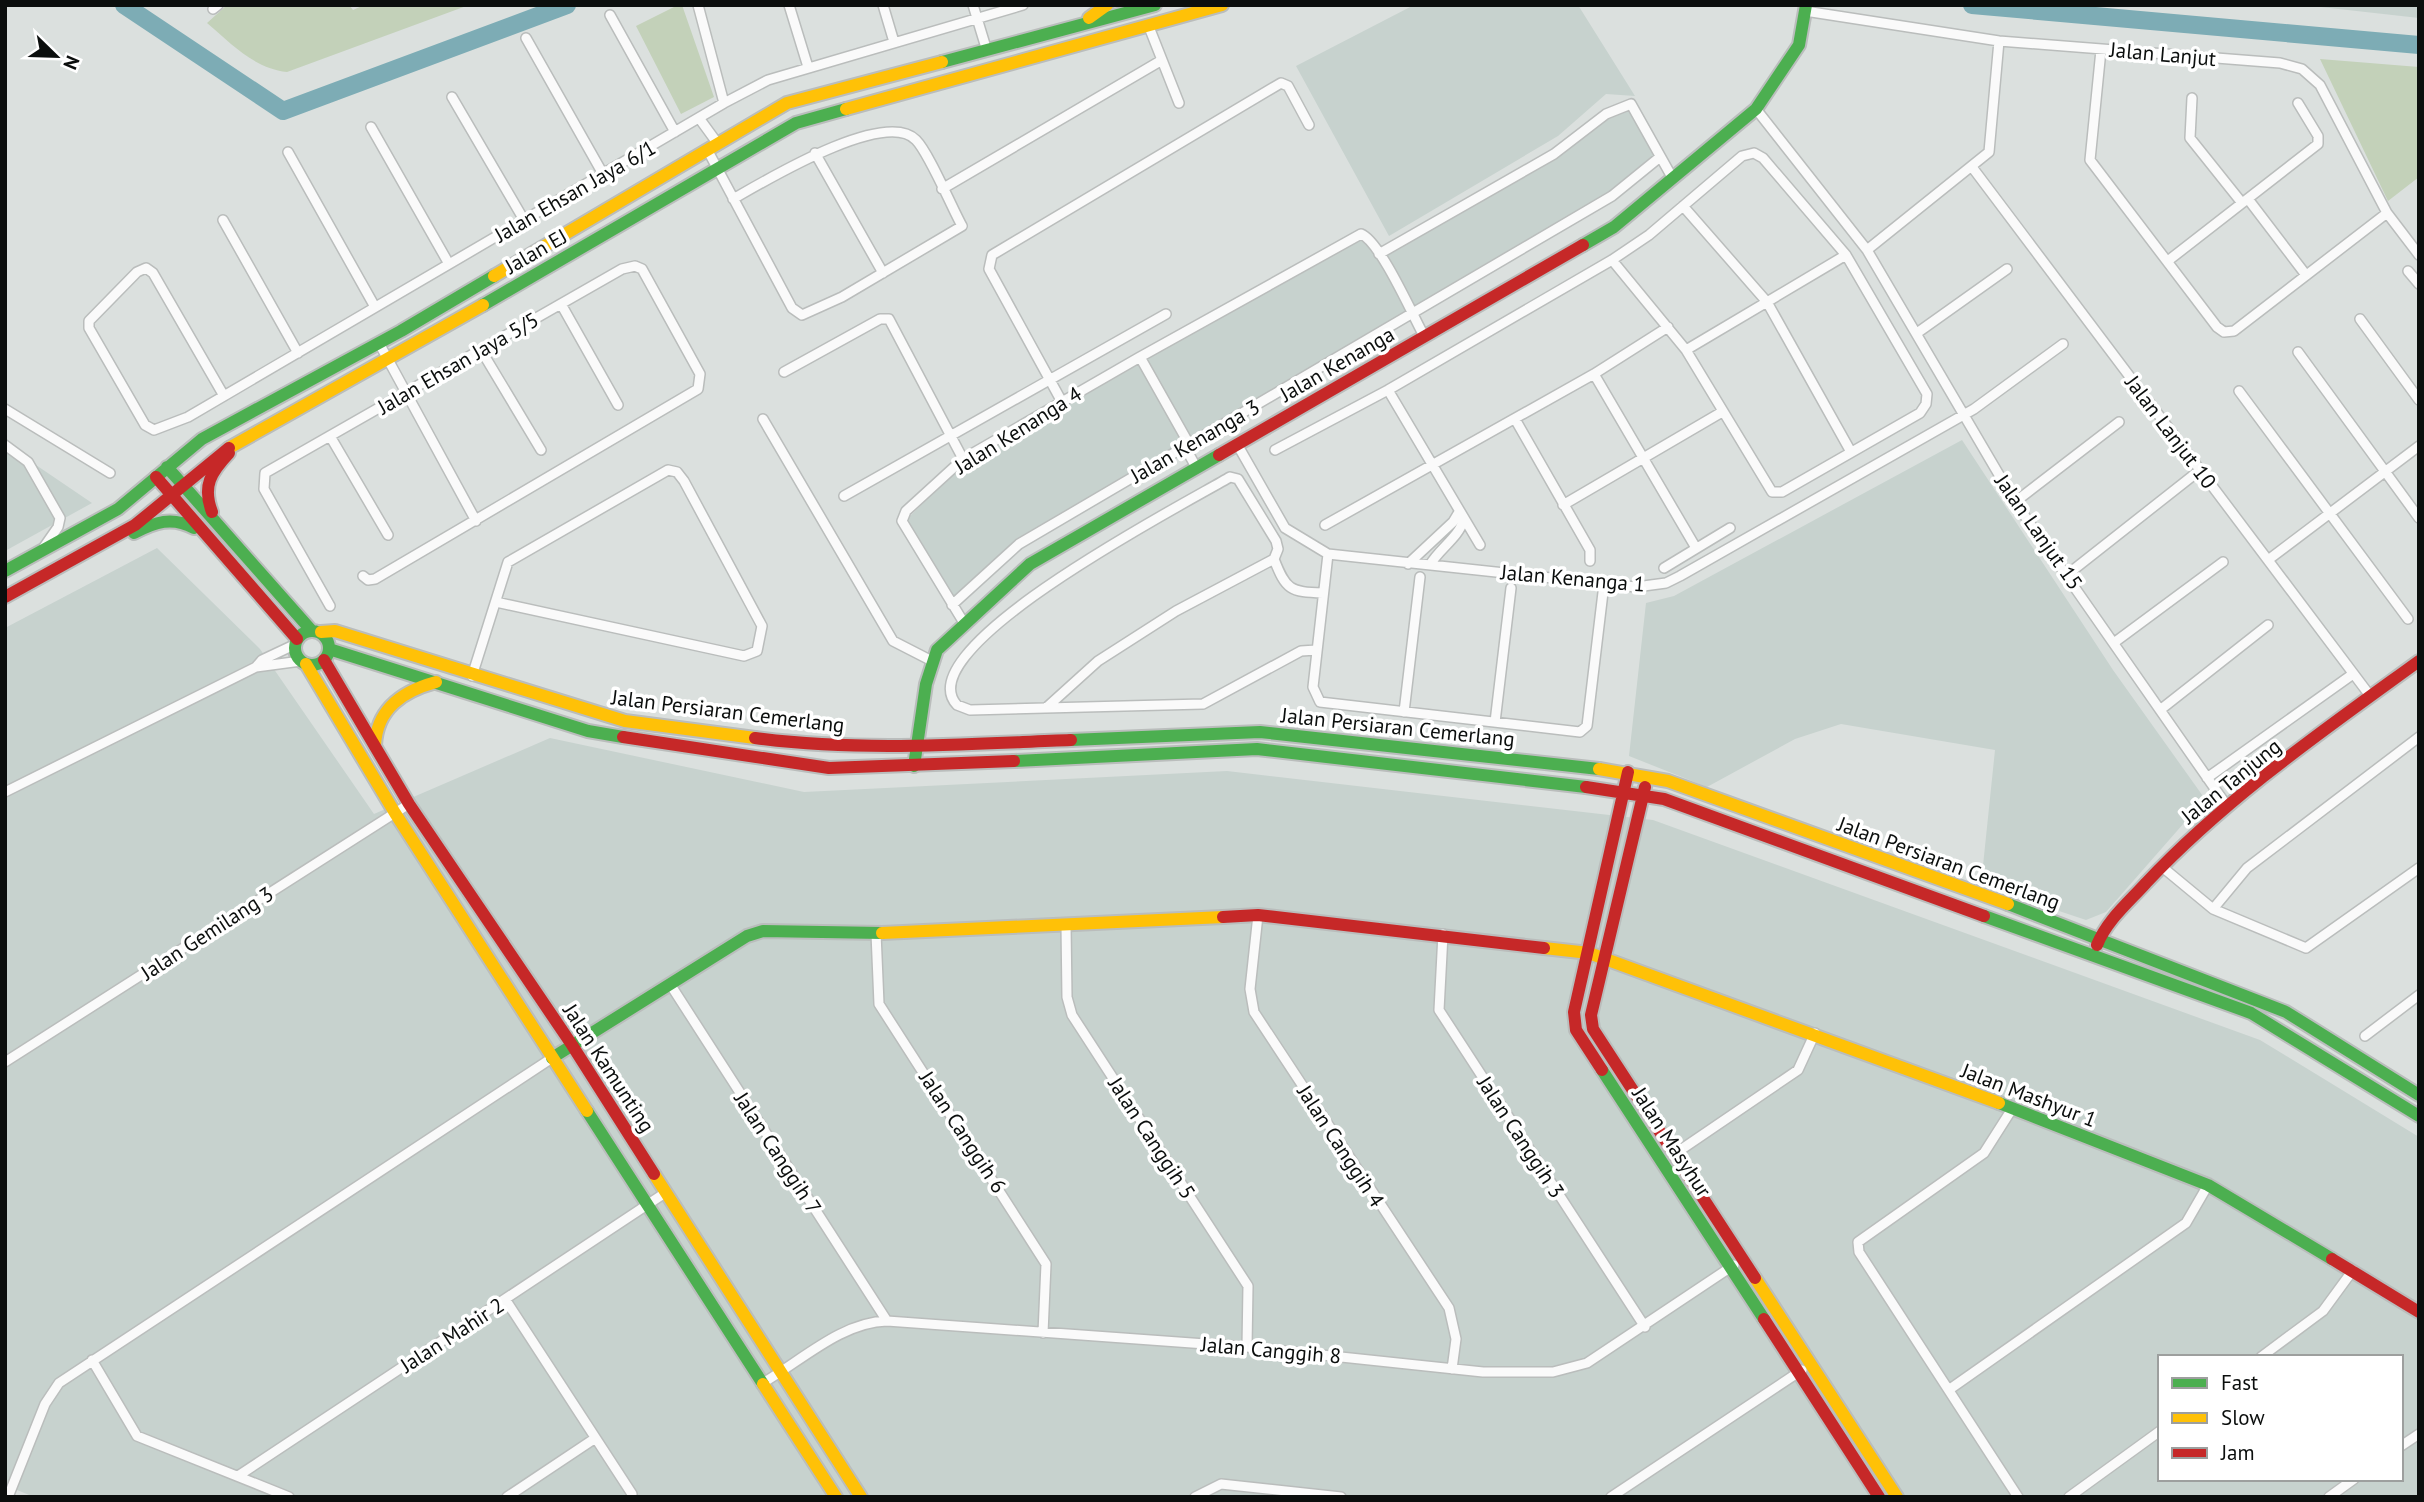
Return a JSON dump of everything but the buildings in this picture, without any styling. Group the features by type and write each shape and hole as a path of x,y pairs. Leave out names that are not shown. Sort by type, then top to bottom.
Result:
{"main road":[{"path":"1077,25 1107,5"},
{"name":"Jalan EJ","path":"5,571 118,509 202,439 379,343 787,103 987,51 1125,9 1155,5"},
{"name":"Jalan EJ","path":"5,597 140,522 210,459 389,360 796,122 1222,5"},
{"name":"Jalan Kenanga","path":"914,766 915,746 932,661 944,641 964,622 1041,558 1614,227 1756,109 1795,53 1805,8"},
{"path":"1125,9 1129,32"},
{"path":"218,525 205,496 206,481 239,443"},
{"path":"167,467 316,631 328,639 327,654 316,664 304,662 295,651 297,642 316,631"},
{"path":"156,477 297,642"},
{"path":"113,538 174,518 206,535"},
{"name":"Jalan Persiaran Cemerlang","path":"316,631 335,631 472,676 625,721 794,743 915,746 1260,732 1648,776 2099,939 2286,1012 2419,1095"},
{"name":"Jalan Persiaran Cemerlang","path":"327,654 436,682 588,731 793,765 828,768 914,766 1257,749 1624,790 1664,799 2251,1013 2419,1116"},
{"name":"Jalan Kamunting","path":"327,654 375,748 409,804 572,1045 861,1497"},
{"name":"Jalan Tanjung","path":"2094,956 2099,939 2161,866 2227,806 2419,661"},
{"name":"Jalan Kamunting","path":"304,662 395,813 836,1497"},
{"path":"375,748 376,727 390,704 410,691 436,682"},
{"name":"Jalan Masyhur","path":"1628,772 1574,1012 1576,1030 1879,1497"},
{"name":"Jalan Masyhur","path":"1648,776 1591,1015 1593,1029 1812,1363 1893,1495"},
{"name":"Jalan Mashyur 1","path":"552,1058 759,931 876,933 1258,915 1443,934 1589,953 1815,1033 2208,1185 2419,1312"}],"street":[{"path":"698,5 724,103"},
{"path":"789,5 808,67"},
{"path":"883,5 894,42"},
{"path":"973,5 987,51"},
{"name":"Jalan Ehsan Jaya 6/1","path":"224,396 153,273 146,268 137,272 89,325 145,425 150,429 188,417 298,353 375,307 724,103 768,80 1023,5"},
{"name":"Jalan Lanjut","path":"1805,8 1999,41 2280,63 2302,69 2320,85 2387,213 2419,255"},
{"path":"610,15 675,132"},
{"path":"1149,27 1180,103"},
{"path":"526,38 603,174"},
{"path":"1867,250 1984,158 1991,144 1999,41"},
{"path":"2101,50 2090,160 2169,260 2217,327 2224,332 2234,331 2387,213"},
{"path":"942,189 1162,60"},
{"path":"1062,402 989,269 989,259 995,251 1281,83 1289,86 1309,125"},
{"path":"452,97 524,220"},
{"path":"2192,98 2190,138 2306,275"},
{"path":"2169,260 2318,144 2318,136 2298,103"},
{"path":"1379,254 1554,154 1606,114 1631,104 1673,179"},
{"name":"Jalan Lanjut 15","path":"1756,109 1867,250 2015,502 2068,574 2227,806"},
{"path":"699,118 713,147 718,169 733,199 790,305 798,314 810,314 962,226 918,141 901,132 887,132 815,153 733,199"},
{"path":"371,127 449,264"},
{"path":"288,152 375,307"},
{"path":"815,153 883,272"},
{"path":"1275,450 1388,390 1612,260 1683,206 1742,156 1754,153 1763,158 1846,255 1927,397 1920,413 1779,493 1768,488 1686,350 1612,260"},
{"name":"Jalan Kenanga 3","path":"953,605 1019,544 1612,196 1660,157"},
{"name":"Jalan Lanjut 10","path":"1972,167 2371,697"},
{"path":"1683,206 1767,302 1851,452"},
{"path":"223,220 298,353"},
{"name":"Jalan Kenanga 4","path":"964,622 902,521 906,511 963,459 1356,235 1366,236 1379,254 1424,337"},
{"path":"1686,350 1846,255"},
{"name":"Jalan Ehsan Jaya 5/5","path":"330,606 264,488 263,477 268,470 627,267 639,267 646,275 699,374 700,386 691,395 476,521"},
{"path":"1917,333 2007,269"},
{"path":"2409,271 2419,284"},
{"path":"561,304 618,405"},
{"path":"844,496 1166,314"},
{"path":"784,372 880,319 889,319 963,459"},
{"path":"2360,319 2419,400"},
{"path":"1325,525 1594,374 1668,327"},
{"path":"363,576 368,580 375,579 476,521 408,391 379,343"},
{"name":"Jalan Kenanga 1","path":"1237,444 1285,528 1328,554 1604,584 1636,586 1666,583 1963,414 2063,344"},
{"path":"481,350 541,450"},
{"path":"2298,352 2419,518"},
{"path":"1140,356 1196,467"},
{"path":"1594,374 1696,548"},
{"path":"1388,390 1480,545"},
{"path":"2239,391 2408,619"},
{"path":"5,409 110,472"},
{"path":"1563,505 1722,412"},
{"path":"763,419 895,643 932,661"},
{"path":"1515,419 1590,550 1590,561"},
{"path":"2015,502 2119,422"},
{"path":"330,436 388,535"},
{"path":"5,445 30,464 60,518 58,527 41,551"},
{"path":"2268,560 2419,446"},
{"path":"5,452 16,451"},
{"path":"472,676 508,562 664,471 673,470 684,481 762,626 757,650 744,656 496,602"},
{"path":"2068,574 2200,470"},
{"path":"1046,708 1098,661 1176,611 1274,559 1278,549 1276,541 1234,477 1052,580 965,653 951,682 954,703 970,710 1203,704 1301,651 1316,650"},
{"path":"1408,564 1461,517"},
{"path":"1430,565 1440,549 1461,528 1461,517"},
{"path":"1664,568 1730,528"},
{"path":"1328,554 1316,650 1313,691 1317,699 1328,704 1577,732 1585,729 1604,584"},
{"path":"1274,559 1289,587 1300,592 1323,593"},
{"path":"2115,642 2223,562"},
{"path":"1404,712 1420,578"},
{"path":"1495,722 1511,588"},
{"path":"2160,710 2268,625"},
{"path":"256,667 261,660 297,642"},
{"path":"5,792 256,667 304,662"},
{"path":"2207,778 2354,674"},
{"path":"2213,909 2247,868 2419,737"},
{"name":"Jalan Gemilang 3","path":"5,1062 409,804"},
{"path":"2161,866 2213,909 2306,948 2419,868"},
{"name":"Jalan Canggih 4","path":"1258,915 1250,989 1254,1012 1449,1308 1456,1339 1452,1369"},
{"name":"Jalan Canggih 5","path":"1066,925 1067,997 1072,1015 1248,1286 1247,1347"},
{"name":"Jalan Canggih 6","path":"876,933 879,1004 1046,1264 1043,1333"},
{"name":"Jalan Canggih 3","path":"1443,934 1439,1010 1645,1326"},
{"name":"Jalan Canggih 7","path":"670,984 887,1321"},
{"path":"2365,1036 2419,995"},
{"path":"1676,1153 1798,1070 1815,1033"},
{"path":"8,1497 51,1394 59,1383 552,1058"},
{"path":"2012,1109 1984,1153 1858,1242 1859,1252 2018,1497"},
{"path":"1950,1389 2186,1223 2208,1185"},
{"name":"Jalan Mahir 2","path":"238,1476 666,1193"},
{"name":"Jalan Canggih 8","path":"761,1384 852,1328 871,1321 1247,1347 1452,1369 1562,1371 1587,1363 1744,1258"},
{"path":"2264,1355 2323,1311 2353,1270"},
{"path":"505,1299 632,1494"},
{"path":"92,1360 137,1436 289,1497"},
{"path":"1611,1497 1812,1363"},
{"path":"2069,1497 2158,1432"},
{"path":"2403,1445 2419,1434"},
{"path":"507,1497 594,1439"},
{"path":"2329,1497 2351,1481"},
{"path":"1195,1497 1221,1484 1341,1497"}],"shaded area":[{"path":"1414,5 1578,5 1635,96 1606,94 1558,136 1389,236 1296,66"},
{"path":"2303,5 2419,5 2419,18"},
{"path":"1630,109 1655,156 1610,194 1017,542 954,599 906,520 967,460 1258,293 1361,238 1378,258 1608,118"},
{"path":"1962,440 2113,670 2205,799 2106,912 2086,920 1981,885 1995,750 1841,724 1795,739 1707,787 1629,756 1646,603 1674,596"},
{"path":"5,444 92,503 5,551"},
{"path":"157,548 260,649 374,814 550,738 804,792 1227,771 1653,820 2260,1040 2419,1137 2419,1497 34,1497 5,1485 5,628"}],"green space":[{"path":"227,5 349,5 353,10 364,5 469,5 287,72 275,70 253,60 207,23"},
{"path":"682,5 714,97 681,114 636,26"},
{"path":"2320,59 2419,67 2419,177 2388,201"}],"waterway":[{"path":"124,5 283,111 567,5"},
{"path":"1972,5 2419,45"}],"traffic: fast":[{"path":"942,62 1155,5"},
{"path":"1583,245 1614,227 1756,109 1799,45 1806,5"},
{"path":"483,305 796,123 846,109"},
{"path":"5,571 118,509 202,439 401,331 494,276"},
{"path":"914,766 926,684 937,650 1030,564 1219,455"},
{"path":"167,467 311,630"},
{"path":"134,533 171,521 194,528"},
{"path":"312,631 324,636 329,648 324,660 312,665 300,660 295,648 300,636 312,631"},
{"path":"329,649 588,731 623,737"},
{"path":"1071,740 1260,732 1599,769"},
{"path":"1014,761 1257,749 1586,787"},
{"path":"2008,904 2286,1012 2419,1095"},
{"path":"1984,916 2251,1013 2419,1116"},
{"path":"552,1058 747,936 763,931 882,933"},
{"path":"1602,1070 1764,1319"},
{"path":"1999,1103 2208,1185 2332,1259"},
{"path":"587,1111 763,1384"}],"traffic: slow":[{"path":"1089,18 1107,5"},
{"path":"846,109 1222,5"},
{"path":"494,276 787,103 942,62"},
{"path":"229,448 483,305"},
{"path":"321,632 335,631 625,721 755,738"},
{"path":"306,664 395,813 587,1111"},
{"path":"375,745 386,711 413,690 436,682"},
{"path":"1599,769 1668,781 2008,904"},
{"path":"882,933 1223,917"},
{"path":"1544,948 1589,953 1999,1103"},
{"path":"654,1174 861,1497"},
{"path":"1755,1278 1897,1497"},
{"path":"763,1384 836,1497"}],"traffic: jam":[{"path":"1219,455 1583,245"},
{"path":"5,597 135,525 229,448"},
{"path":"212,512 208,494 210,480 229,453"},
{"path":"156,477 297,639"},
{"path":"324,660 409,804 572,1045 654,1174"},
{"path":"2097,945 2106,927 2119,912 2209,822 2277,766 2419,661"},
{"path":"623,737 829,768 1014,761"},
{"path":"755,738 873,746 1071,740"},
{"path":"1602,1070 1576,1030 1574,1012 1628,772"},
{"path":"1586,787 1664,799 1984,916"},
{"path":"1645,787 1591,1015 1593,1029 1755,1278"},
{"path":"1223,917 1258,915 1544,948"},
{"path":"2332,1259 2419,1312"},
{"path":"1764,1319 1879,1497"}]}
